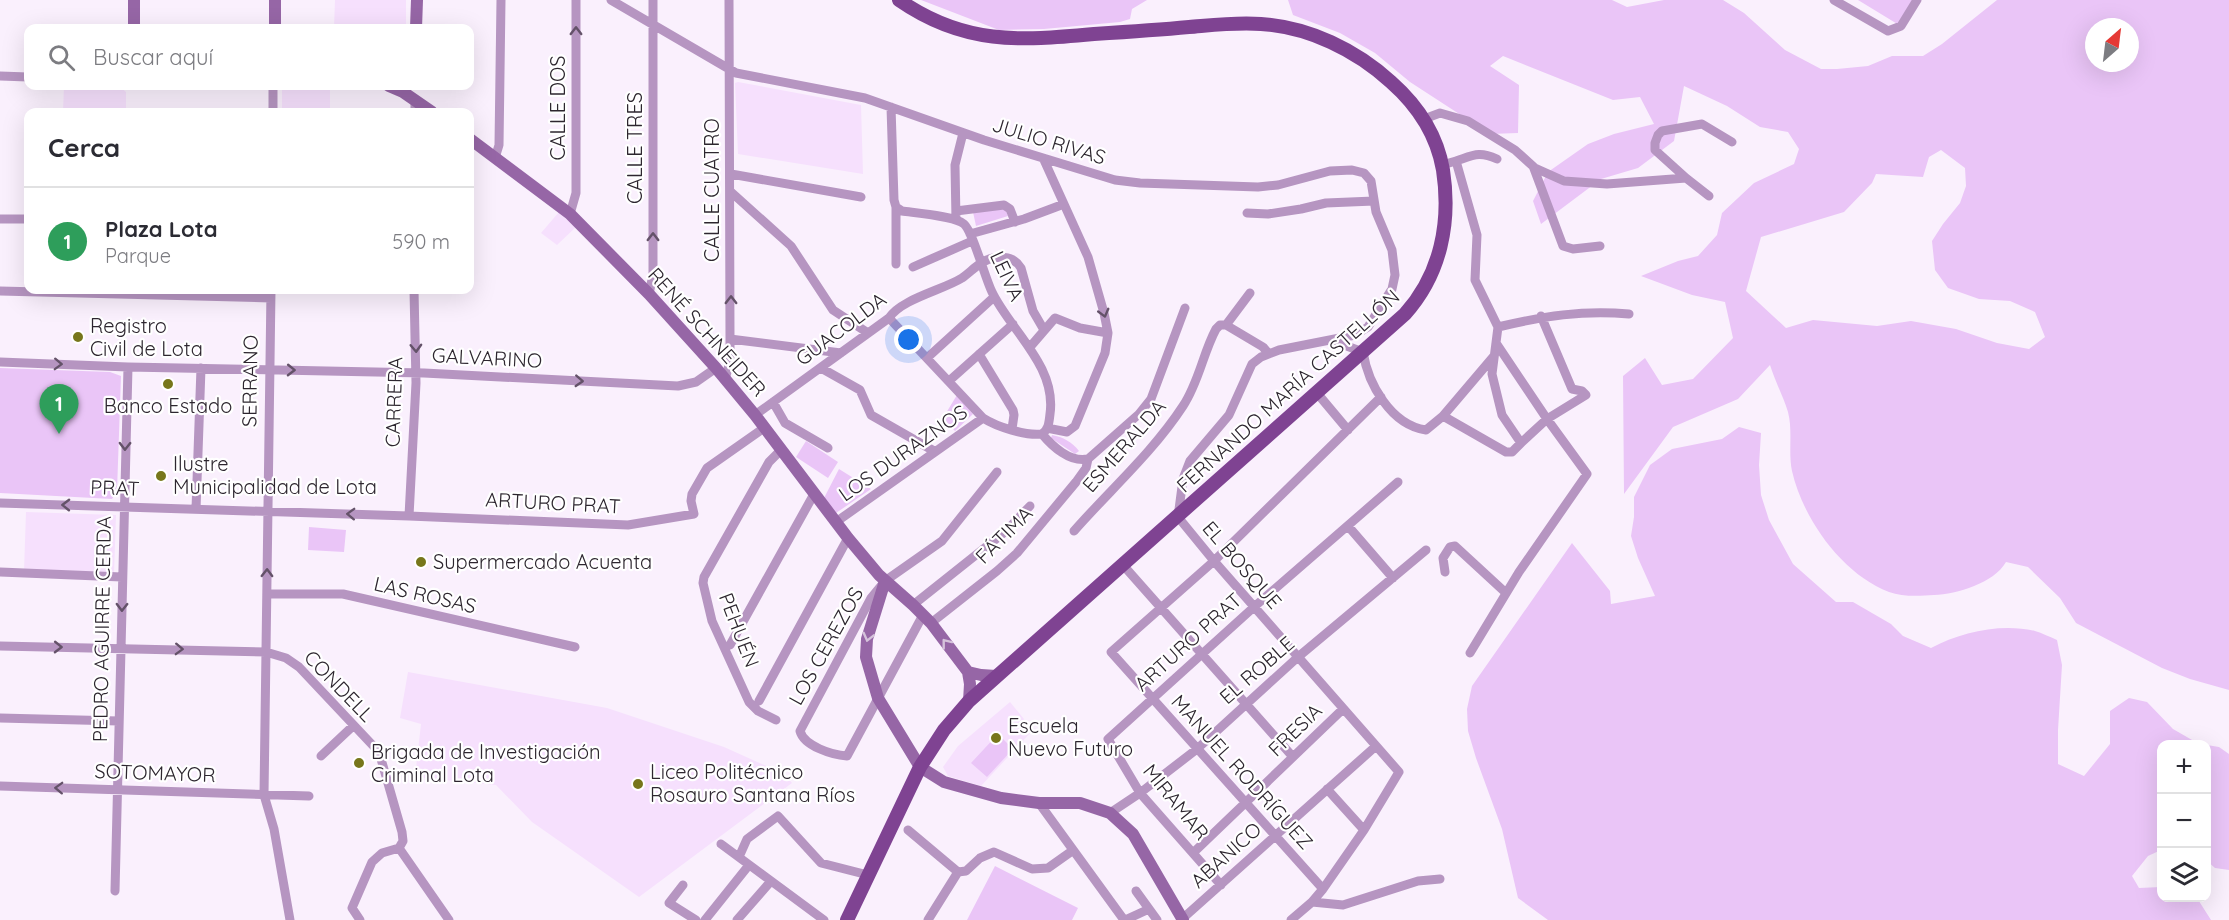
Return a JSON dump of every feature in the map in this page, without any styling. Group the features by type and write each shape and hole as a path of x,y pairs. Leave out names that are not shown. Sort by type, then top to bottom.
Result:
{"main road":[{"path":"134,0 134,24"},
{"path":"275,0 275,24"},
{"path":"416,24 417,0"},
{"name":"FERNANDO MARÍA CASTELLÓN","path":"847,920 920,767 944,730 969,701 1412,306 1433,271 1441,245 1449,163 1424,118 1399,88 1365,61 1323,39 1278,26 1230,23 1052,38 994,38 950,28 932,21 898,0"},
{"path":"394,90 415,106"},
{"path":"415,90 415,106"},
{"name":"RENÉ SCHNEIDER","path":"474,143 570,214 649,294 755,415 848,538 885,581 927,619 968,672"},
{"path":"885,581 867,639 866,650 878,698 920,767 944,782 1001,798 1039,803 1080,803 1110,813 1133,834 1183,919"},
{"path":"969,701 968,672 996,676"}],"street":[{"path":"495,158 499,145 501,0"},
{"name":"CALLE DOS","path":"570,214 576,193 576,0"},
{"name":"JULIO RIVAS","path":"612,0 730,70 750,76 865,98 1044,160 1106,177 1140,183 1258,187 1278,185 1330,171 1352,170 1364,172 1371,181 1374,201"},
{"name":"CALLE TRES","path":"649,294 653,275 653,0"},
{"name":"CALLE CUATRO","path":"725,379 729,362 730,339 729,0"},
{"path":"1834,0 1888,31 1901,26 1917,0"},
{"path":"0,76 24,77"},
{"path":"273,90 273,108"},
{"path":"891,107 896,207 896,264"},
{"path":"1424,118 1440,113 1468,121 1515,150 1533,166 1564,181 1607,184 1686,178"},
{"path":"1708,196 1655,150 1655,143 1662,131 1702,124 1732,142"},
{"path":"956,215 955,165 963,133"},
{"path":"1497,159 1479,153 1449,163 1477,235 1475,280 1498,327 1492,374 1502,415 1521,443"},
{"path":"1044,160 1088,256 1108,333 1105,353 1075,426 1068,432 1044,431"},
{"path":"1533,166 1563,246 1573,249 1600,246"},
{"path":"731,174 861,197"},
{"path":"731,192 791,246 833,310 868,333"},
{"path":"1178,517 1187,467 1229,416 1252,364 1268,353 1350,337 1363,331 1382,307 1394,281 1395,268 1392,250 1379,221 1374,201 1326,203 1268,214 1247,213"},
{"path":"913,267 971,237 1064,204"},
{"path":"896,207 902,211 956,215 1004,205 1010,209 1015,222"},
{"name":"LEIVA","path":"956,215 971,237 994,297 1030,346 1050,394 1051,410 1044,431"},
{"path":"0,219 24,219"},
{"name":"GUACOLDA","path":"755,415 890,318 897,308 955,282 988,259 999,257 1011,259 1022,268 1033,311 1044,330"},
{"path":"0,291 24,291"},
{"name":"ESMERALDA","path":"1074,531 1153,445 1178,413 1192,389 1214,334 1220,325 1226,325 1250,292"},
{"name":"SERRANO","path":"271,294 264,795 274,829 290,920"},
{"name":"CARRERA","path":"409,516 416,373 414,294"},
{"path":"927,358 994,297"},
{"path":"1088,459 1139,414 1151,399 1185,308"},
{"path":"1498,327 1541,316 1596,311 1629,314"},
{"path":"1443,416 1506,452 1512,452 1547,419 1586,395 1582,391 1572,389 1541,316"},
{"path":"890,318 983,418"},
{"path":"1030,346 1055,318 1080,328 1108,333"},
{"path":"949,381 1013,324"},
{"path":"1226,325 1263,347 1268,353"},
{"path":"730,339 841,353"},
{"path":"1330,340 1363,352 1369,378 1381,397 1394,413 1417,429 1426,430 1443,416 1494,356"},
{"path":"1470,653 1506,593 1587,474 1496,343"},
{"path":"979,354 1013,410 1012,429"},
{"name":"GALVARINO","path":"0,362 416,373 678,386 696,382 716,368"},
{"name":"PEDRO AGUIRRE CERDA","path":"115,891 128,367"},
{"path":"196,509 201,368"},
{"path":"821,368 862,392 871,415 934,451"},
{"path":"1317,393 1348,429"},
{"path":"1161,607 1214,561 1381,397"},
{"path":"773,402 785,423 828,448"},
{"name":"LOS DURAZNOS","path":"836,522 983,418 995,425 1035,434 1044,431 1052,444 1071,457 1088,459"},
{"name":"ARTURO PRAT","path":"409,516 628,525 694,514 692,494 707,468 764,428"},
{"name":"PEHUÉN","path":"776,720 758,711 749,702 712,621 704,577 769,462 781,450"},
{"name":"FÁTIMA","path":"927,619 997,572 1017,553 1071,490 1086,468 1088,459"},
{"name":"LOS CEREZOS","path":"878,698 847,756 835,754 801,737 800,731 866,607 885,581 942,541 997,472"},
{"name":"ARTURO PRAT","path":"1108,738 1398,482"},
{"path":"730,645 814,494"},
{"name":"PRAT","path":"0,503 409,516"},
{"path":"914,605 997,538 1030,506"},
{"name":"EL BOSQUE","path":"1178,517 1399,772 1364,830"},
{"path":"1348,526 1393,578"},
{"path":"759,701 848,538"},
{"path":"1445,572 1443,558 1450,547 1455,546 1506,593"},
{"name":"EL ROBLE","path":"1110,813 1197,749 1245,703 1426,550"},
{"path":"1123,565 1293,757"},
{"path":"0,572 122,577"},
{"name":"LAS ROSAS","path":"267,594 343,594 574,647"},
{"name":"MANUEL RODRÍGUEZ","path":"1161,607 1111,652 1323,889"},
{"path":"878,698 927,619"},
{"name":"CONDELL","path":"0,646 266,652 286,658 299,666 379,752 402,832 403,842 399,848"},
{"name":"FRESIA","path":"1193,853 1343,709"},
{"path":"0,718 119,721"},
{"path":"321,756 353,726"},
{"name":"MIRAMAR","path":"1108,738 1140,793 1221,885"},
{"name":"ABANICO","path":"1183,919 1376,746"},
{"name":"SOTOMAYOR","path":"0,786 309,796"},
{"path":"1291,920 1323,889 1364,830 1327,789"},
{"path":"1039,803 1124,920 1149,909"},
{"path":"739,857 747,839 778,816 821,863 868,875"},
{"path":"908,830 958,872 966,871 980,858 994,852 1032,869 1048,868 1072,851"},
{"path":"721,844 824,920"},
{"path":"360,920 352,908 372,862 382,853 399,848 448,920"},
{"path":"705,920 749,865"},
{"path":"928,920 958,872"},
{"path":"1312,902 1343,905 1418,881 1440,879"},
{"path":"737,920 771,881"},
{"path":"683,885 669,903 696,920"},
{"path":"1136,891 1157,920"}],"shaded area":[{"path":"335,0 406,0 406,24 334,24"},
{"path":"921,0 1147,0 1132,9 1130,19 1120,22 1044,29 999,30"},
{"path":"1288,0 1612,0 1627,7 1664,0 1723,0 1744,13 1785,50 1821,69 1837,69 1868,66 1892,56 1923,56 1942,44 1997,0 2229,0 2229,690 2162,668 2076,623 2060,598 2028,567 2006,562 1993,576 1984,581 1964,590 1943,594 1923,596 1894,594 1872,584 1856,572 1827,543 1805,508 1792,471 1788,412 1770,365 1738,399 1673,427 1624,494 1623,376 1645,358 1662,385 1693,379 1733,338 1725,302 1692,295 1641,276 1678,261 1698,256 1717,235 1722,213 1754,183 1794,164 1799,149 1788,132 1760,127 1727,106 1684,86 1674,141 1638,168 1601,179 1541,224 1533,201 1548,172 1588,144 1614,134 1654,124 1640,97 1613,100 1503,56 1490,66 1519,85 1518,133 1490,134 1410,82 1375,53 1340,33 1293,15","holes":["1941,150 1965,168 1966,186 1960,203 1932,241 1935,270 1948,288 1979,299 2010,301 2035,312 2045,337 2029,349 1997,343 1956,329 1911,321 1877,326 1813,320 1786,328 1746,291 1761,237 1844,212 1872,183 1876,174 1923,177 1929,157"]},
{"path":"1858,0 1914,0 1899,25"},
{"path":"735,83 861,105 863,174 738,154"},
{"path":"64,90 124,90 126,92 126,108 63,108"},
{"path":"282,90 330,90 330,108 282,108"},
{"path":"1005,207 1008,216 976,226 973,212"},
{"path":"559,212 576,227 557,245 541,233"},
{"path":"0,368 110,372 121,376 117,491 112,499 0,493"},
{"path":"957,395 973,414 955,431 943,418"},
{"path":"1739,427 1761,433 1759,465 1761,495 1769,520 1793,564 1836,602 1853,602 1891,624 1903,636 1931,648 1968,633 2009,628 2035,631 2057,640 2062,665 2058,764 2084,776 2110,744 2110,711 2129,698 2147,702 2173,729 2192,740 2157,740 2157,852 2148,856 2132,876 2139,888 2157,887 2157,902 2200,902 2211,920 1548,920 1518,898 1502,829 1468,731 1467,709 1472,686 1572,543 1610,591 1611,604 1655,596 1631,536 1634,497 1650,465 1672,449 1722,439"},
{"path":"1052,435 1067,440 1079,451 1075,454 1051,438"},
{"path":"806,441 838,462 828,478 796,457"},
{"path":"839,469 871,489 836,513 824,498"},
{"path":"26,512 116,515 114,574 24,571"},
{"path":"309,527 346,530 344,552 308,550"},
{"name":"Liceo Politécnico Rosauro Santana Ríos","path":"408,672 607,708 724,747 784,774 792,783 639,897 532,822 496,785 415,777 421,724 400,718"},
{"name":"Escuela Nuevo Futuro","path":"1010,702 1033,730 981,786 948,776 943,767 958,746"},
{"path":"998,734 1013,749 987,777 971,763"},
{"path":"2211,746 2219,747 2229,754 2229,870 2215,868 2211,864"},
{"path":"995,866 1078,908 1072,920 967,920"}],"place":[{"name":"Registro Civil de Lota","path":"78,337"},
{"name":"Banco Estado","path":"168,384"},
{"name":"Plaza Lota","path":"59,434"},
{"name":"Ilustre Municipalidad de Lota","path":"161,476"},
{"name":"Supermercado Acuenta","path":"421,562"},
{"name":"Escuela Nuevo Futuro","path":"996,738"},
{"name":"Brigada de Investigación Criminal Lota","path":"359,763"},
{"name":"Liceo Politécnico Rosauro Santana Ríos","path":"638,784"}]}
